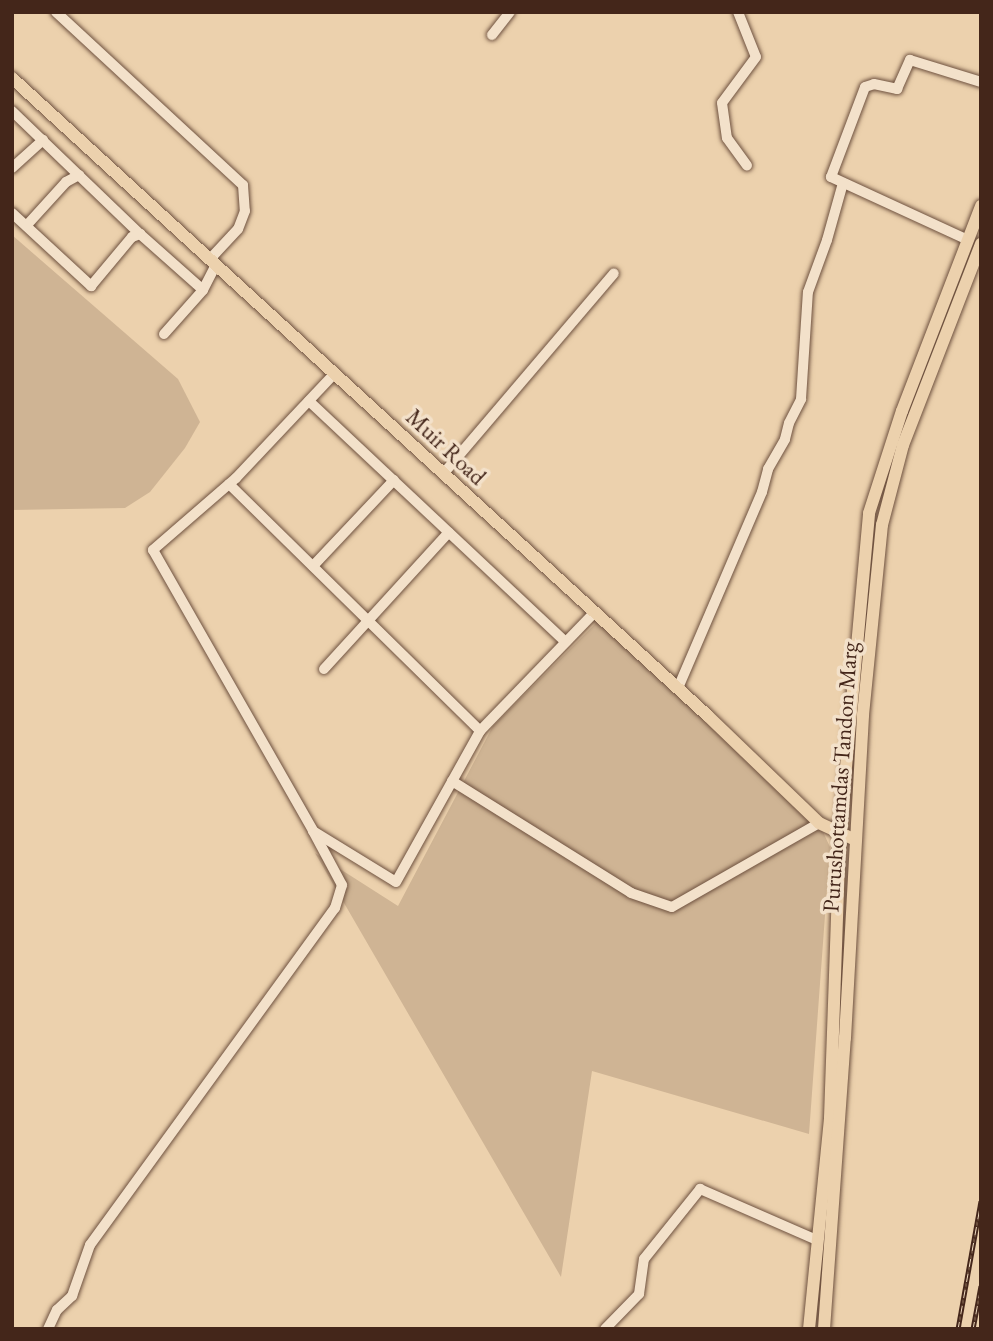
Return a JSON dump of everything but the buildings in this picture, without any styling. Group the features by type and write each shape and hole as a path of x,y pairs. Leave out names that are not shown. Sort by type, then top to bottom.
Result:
{"main road":[{"name":"Muir Road","path":"14,83 213,261 678,688 819,823 855,840"},
{"path":"809,1329 830,1118 840,833 869,513 897,424 981,206"},
{"name":"Purushottamdas Tandon Marg","path":"824,1329 845,1038 864,702 887,499 903,444 981,244"}],"street":[{"path":"56,12 243,185 245,211 238,229 213,261 203,290 164,334"},
{"path":"492,35 510,12"},
{"path":"738,12 756,57 722,103 727,138 747,166"},
{"path":"968,240 831,177 865,87 874,84 897,89 910,60 981,82"},
{"path":"12,111 140,234 203,290"},
{"path":"12,169 43,140"},
{"path":"27,225 66,182 79,175"},
{"path":"678,688 762,492 768,469 785,439 789,423 802,399 808,292 827,240 842,183"},
{"path":"12,213 91,286 132,237 140,234"},
{"path":"444,474 614,272"},
{"path":"48,1329 57,1310 72,1296 90,1245 335,908 342,885 153,551 229,484 335,373"},
{"path":"309,401 566,642"},
{"path":"313,566 394,480"},
{"path":"229,484 480,731"},
{"path":"324,668 449,532"},
{"path":"313,831 396,882 480,731 595,612"},
{"path":"452,781 631,893 672,907 819,823"},
{"path":"605,1329 639,1294 644,1259 700,1189 817,1240"}],"shaded area":[{"path":"12,235 178,379 200,422 185,448 150,492 125,508 12,510"},
{"path":"597,622 819,823 830,847 809,1134 592,1071 561,1277 315,853 398,906 493,726"}],"railway":[{"path":"958,1329 981,1201"},
{"path":"973,1329 981,1286"}]}
